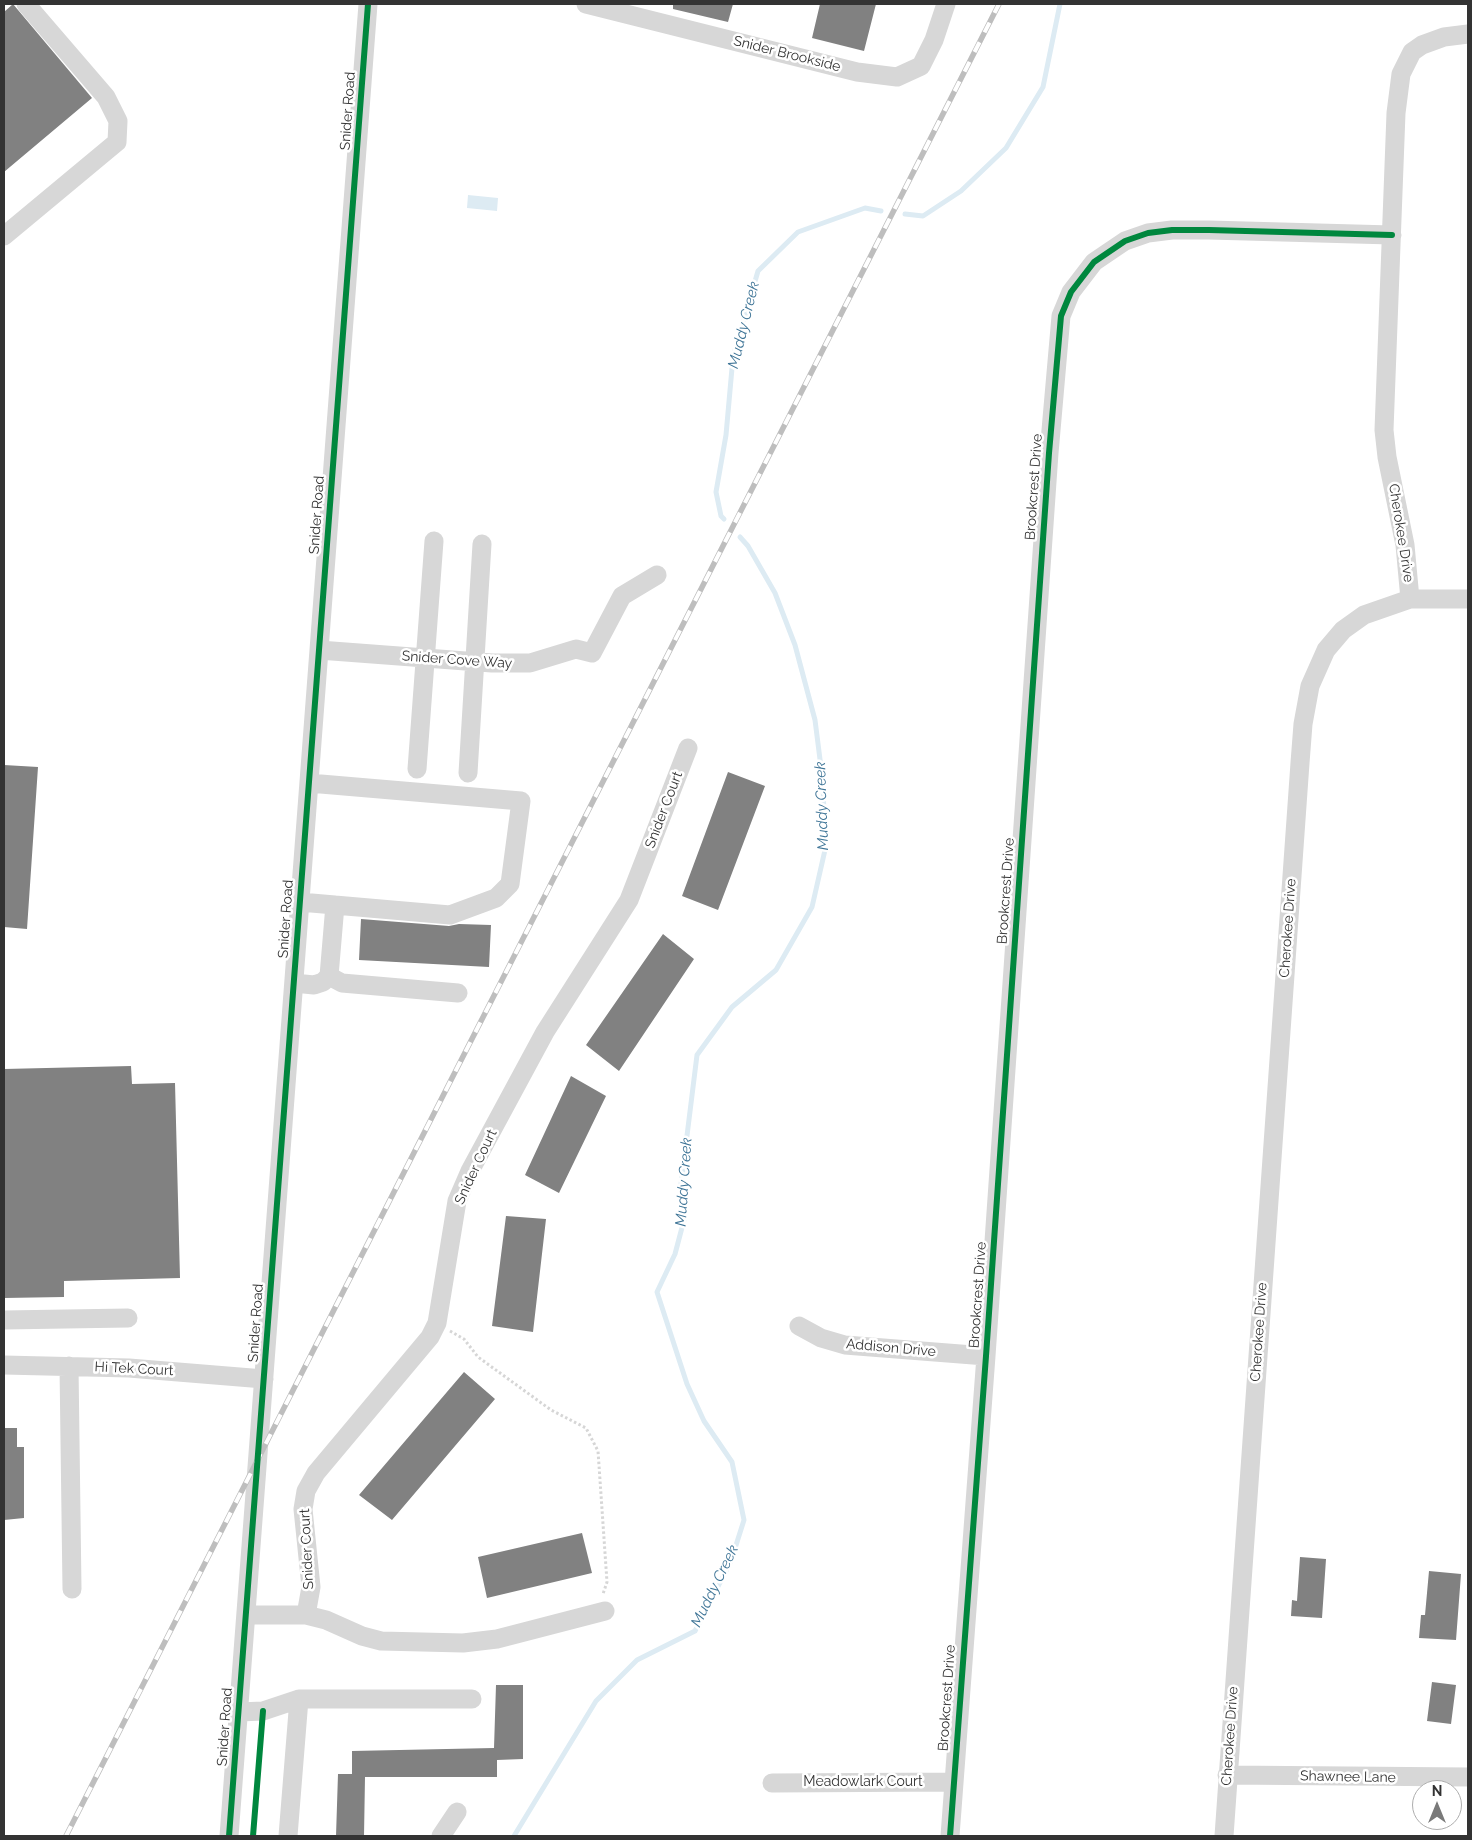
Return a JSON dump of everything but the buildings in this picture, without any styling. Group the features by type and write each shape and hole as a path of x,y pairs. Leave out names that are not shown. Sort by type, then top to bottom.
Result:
{"street":[{"path":"4,236 117,142 118,121 106,98 26,4"},
{"name":"Snider Road","path":"229,1836 368,4"},
{"name":"Snider Brookside","path":"586,4 857,72 897,77 921,66 934,40 946,4"},
{"name":"Cherokee Drive","path":"1224,1836 1303,724 1310,686 1319,662 1334,640 1353,622 1364,615 1410,599 1405,545 1387,457 1384,430 1396,113 1401,74 1412,52 1422,45 1444,37 1468,34"},
{"name":"Brookcrest Drive","path":"950,1836 986,1356 1048,454 1062,316 1071,292 1094,262 1125,241 1148,233 1172,230 1209,230 1392,235"},
{"path":"417,769 434,541"},
{"path":"468,773 482,544"},
{"name":"Snider Cove Way","path":"319,650 518,664 542,660 566,650 576,649 592,653 622,596 656,574"},
{"path":"1410,599 1468,599"},
{"name":"Snider Court","path":"306,1615 311,1587 303,1509 306,1491 316,1473 430,1337 437,1323 457,1201 460,1194 544,1032 628,900 688,748"},
{"path":"300,902 450,915 496,898 510,884 521,801 309,784"},
{"path":"294,983 314,985 323,982 329,976 335,905"},
{"path":"329,976 342,983 458,993"},
{"path":"4,1320 128,1318"},
{"name":"Addison Drive","path":"800,1326 821,1338 845,1345 986,1356"},
{"name":"Hi Tek Court","path":"4,1365 129,1368 264,1379"},
{"path":"69,1366 72,1589"},
{"path":"246,1615 306,1615 381,1641 463,1642 497,1639 605,1611"},
{"path":"239,1712 263,1711 299,1699 472,1699"},
{"path":"288,1836 299,1699"},
{"name":"Shawnee Lane","path":"1227,1775 1468,1777"},
{"name":"Meadowlark Court","path":"772,1782 953,1782"},
{"path":"441,1836 457,1812"}],"path":[{"path":"437,1323 464,1339 478,1357 551,1410 586,1428 598,1451 608,1582 603,1593 605,1611"}],"shaded area":[{"path":"468,195 498,198 497,211 467,208"}],"waterway":[{"name":"Muddy Creek","path":"905,214 923,216 961,191 1006,148 1043,87 1060,4"},
{"name":"Muddy Creek","path":"724,519 721,516 716,492 726,435 733,357 758,271 798,232 865,208 881,211"},
{"name":"Muddy Creek","path":"514,1836 596,1701 637,1660 695,1631 731,1561 744,1520 732,1462 704,1421 687,1384 657,1292 675,1254 684,1220 681,1184 697,1055 732,1007 776,970 812,907 825,850 823,783 815,720 795,645 775,593 748,546 740,537"}],"railway":[{"path":"66,1836 999,4"}],"cycle path":[{"path":"229,1836 368,4"},
{"path":"950,1836 986,1356 1049,453 1061,316 1071,292 1094,262 1125,241 1148,233 1172,230 1209,230 1392,235"},
{"path":"253,1836 263,1711"}]}
